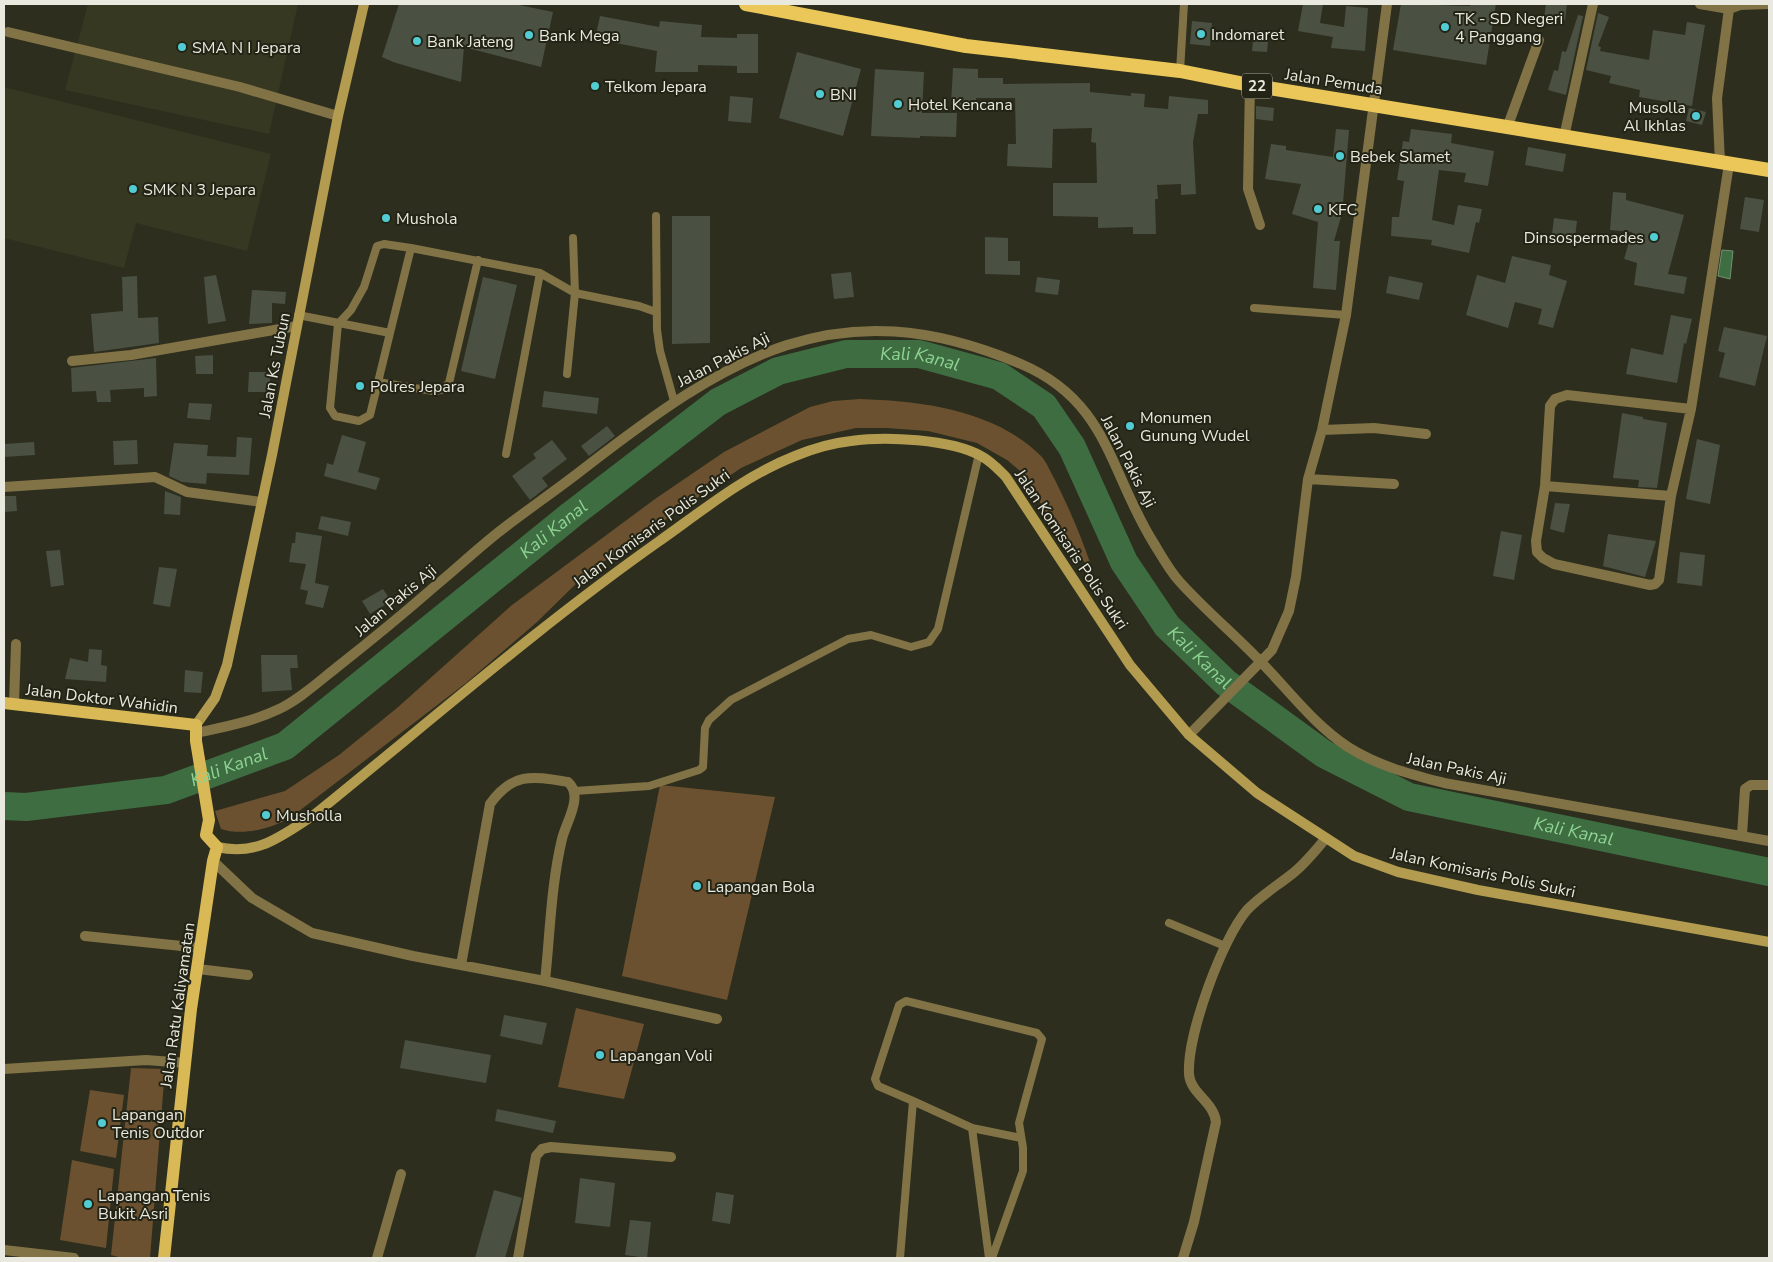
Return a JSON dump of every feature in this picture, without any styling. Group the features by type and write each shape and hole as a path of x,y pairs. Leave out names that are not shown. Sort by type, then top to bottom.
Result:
{"highway":[{"name":"Jalan Pemuda","path":"746,4 966,46 1180,71 1250,85 1769,170"}],"main road":[{"name":"Jalan Ks Tubun","path":"196,733 215,698 227,665 262,502 338,116 364,4"},
{"name":"Jalan Komisaris Polis Sukri","path":"217,847 235,851 255,848 286,833 314,815 591,589 742,482 773,466 824,447 851,441 877,439 950,445 979,454 992,463 1006,477 1130,664 1189,735 1257,793 1354,856 1398,872 1488,892 1769,942"},
{"name":"Jalan Doktor Wahidin","path":"9,704 196,733"},
{"path":"196,733 209,820 206,835 217,847"},
{"name":"Jalan Ratu Kaliyamatan","path":"164,1258 185,1063 200,948 213,861 217,847"}],"street":[{"path":"1189,735 1199,722 1247,674 1262,662 1272,650 1289,611 1296,577 1308,479 1322,430 1346,315 1387,4"},
{"path":"1564,137 1593,4"},
{"path":"1700,4 1729,10 1740,5 1769,4"},
{"path":"1691,409 1567,395 1555,399 1550,406 1545,486 1536,541 1537,552 1554,564 1650,584 1655,584 1659,580 1671,496 1691,409 1725,163 1717,98 1729,10"},
{"path":"8,32 240,87 338,116"},
{"path":"1507,128 1539,40"},
{"path":"1250,85 1248,189 1253,210 1260,225"},
{"path":"72,361 131,355 297,326"},
{"name":"Jalan Pakis Aji","path":"196,733 262,716 298,697 378,635 501,530 674,401 722,373 799,340 865,329 911,332 965,342 1026,366 1064,389 1091,418 1102,436 1150,537 1177,579 1262,662 1289,695 1349,748 1397,771 1444,783 1586,810 1769,841"},
{"path":"1322,430 1374,428 1426,434"},
{"path":"4,487 155,477 187,492 262,502"},
{"path":"1308,479 1394,484"},
{"path":"1545,486 1671,496"},
{"path":"9,704 16,644"},
{"path":"461,965 490,804 501,790 511,782 540,777 568,782 575,791 575,802 561,841 554,885 545,981"},
{"path":"1742,835 1746,789 1751,785 1769,785"},
{"path":"1183,1258 1194,1222 1216,1122 1211,1106 1192,1084 1189,1074 1198,1018 1225,946 1247,910 1293,874 1326,838"},
{"path":"213,861 252,898 312,933 717,1019"},
{"path":"85,936 200,948"},
{"path":"198,969 248,974"},
{"path":"4,1068 146,1060 185,1063"},
{"path":"518,1258 536,1156 542,1149 551,1147 671,1157"},
{"path":"378,1258 401,1174"},
{"path":"4,1250 74,1258"}],"lane":[{"path":"1180,71 1184,4"},
{"path":"656,216 656,312 660,351 674,401"},
{"path":"567,374 575,293 573,238"},
{"path":"411,248 372,411 368,418 352,420 338,418 330,408 338,324 351,310 364,286 377,246 384,244 411,248 540,273 575,293 638,306 656,312"},
{"path":"378,382 432,391 441,390 449,383 478,260"},
{"path":"506,454 540,273"},
{"path":"1254,308 1346,315"},
{"path":"298,315 390,333"},
{"path":"575,791 649,786 699,770 703,767 705,728 718,710 731,700 848,639 871,635 911,647 929,642 938,629 979,454"},
{"path":"1169,923 1225,946"},
{"path":"990,1258 1023,1170 1024,1148 1019,1123 1042,1043 1037,1033 910,1001 898,1004 875,1081 878,1086 972,1128 1021,1138"},
{"path":"900,1258 913,1101"},
{"path":"972,1128 990,1258"}],"shaded area":[{"name":"SMA N I Jepara","path":"88,4 298,4 269,134 65,90"},
{"name":"SMK N 3 Jepara","path":"4,87 271,154 247,251 136,223 124,268 4,238"},
{"path":"1722,250 1733,251 1730,279 1718,276"},
{"path":"860,399 908,402 957,411 1003,428 1024,441 1042,457 1061,491 1093,572 1052,524 1025,475 1007,460 977,443 928,431 886,428 856,428 802,440 741,468 587,573 537,622 466,683 290,818 256,830 238,832 221,829 215,811 285,791 339,755 397,708 512,605 655,499 724,452 810,407 833,401"},
{"name":"Lapangan Bola","path":"660,785 775,797 727,1000 622,976"},
{"name":"Lapangan Voli","path":"576,1008 644,1024 624,1099 558,1087"},
{"path":"131,1068 165,1069 150,1258 122,1258 111,1255"},
{"name":"Lapangan Tenis Outdor","path":"90,1090 124,1095 116,1158 80,1151"},
{"name":"Lapangan Tenis Bukit Asri","path":"72,1160 114,1169 106,1248 60,1240"}],"building":[{"path":"399,4 514,4 553,12 541,67 464,47 461,82 393,62 382,57"},
{"path":"1303,4 1323,4 1320,23 1344,27 1346,6 1368,8 1365,51 1331,48 1333,37 1298,31"},
{"name":"TK - SD Negeri 4 Panggang","path":"1401,4 1470,6 1470,4 1496,4 1486,65 1393,50"},
{"path":"1546,4 1567,4 1565,20 1544,17"},
{"path":"1598,13 1609,17 1598,46 1601,47 1600,51 1649,60 1653,30 1685,35 1687,22 1705,25 1692,106 1639,97 1640,90 1609,83 1611,76 1586,70"},
{"path":"1578,15 1583,16 1566,95 1548,90 1554,70 1558,71 1562,51 1566,52"},
{"path":"600,16 659,27 660,21 702,25 701,37 737,38 737,34 758,34 758,73 737,73 737,66 698,65 698,72 655,72 657,51 595,39"},
{"name":"Indomaret","path":"1192,21 1212,23 1210,46 1190,44"},
{"path":"1254,30 1269,32 1267,52 1252,51"},
{"name":"BNI","path":"797,52 861,69 843,136 779,118"},
{"path":"953,68 978,69 978,78 1003,78 1003,84 1090,83 1090,92 1131,96 1131,93 1145,94 1144,107 1168,109 1169,96 1208,100 1208,114 1198,114 1193,142 1196,194 1181,195 1181,184 1157,185 1158,199 1155,199 1156,234 1133,234 1133,227 1098,228 1098,217 1053,216 1053,183 1097,183 1096,143 1091,142 1092,128 1053,129 1052,168 1007,166 1008,144 1016,144 1015,98 976,98 976,106 951,104"},
{"name":"Hotel Kencana","path":"875,69 924,72 922,113 957,113 956,137 871,136"},
{"path":"730,96 753,98 751,123 728,121"},
{"path":"1256,106 1274,108 1273,121 1256,119"},
{"name":"Musolla Al Ikhlas","path":"1689,108 1706,112 1702,125 1686,121"},
{"path":"1336,129 1349,130 1343,203 1345,203 1334,241 1340,241 1336,290 1313,288 1318,222 1292,214 1301,184 1265,179 1271,144 1286,146 1286,150 1333,157"},
{"path":"1411,129 1452,134 1451,143 1494,151 1488,186 1464,182 1466,173 1439,170 1432,220 1454,225 1458,205 1482,209 1479,223 1476,222 1469,253 1431,245 1432,240 1391,236 1392,217 1399,217 1404,181 1397,180 1403,141 1409,142"},
{"path":"1528,147 1566,154 1563,172 1525,165"},
{"path":"1613,192 1626,193 1626,200 1684,215 1668,274 1687,277 1684,294 1634,285 1637,263 1624,259 1632,232 1610,230"},
{"path":"1745,197 1764,200 1759,232 1740,229"},
{"path":"672,216 710,216 710,343 672,344"},
{"path":"1554,218 1577,221 1575,238 1552,234"},
{"path":"985,237 1008,238 1008,261 1020,261 1020,275 985,274"},
{"path":"1512,256 1551,265 1549,275 1567,281 1553,328 1538,324 1542,309 1515,302 1508,328 1466,315 1477,275 1505,283"},
{"path":"851,272 854,297 834,299 831,274"},
{"path":"216,275 226,321 208,324 204,277"},
{"path":"137,276 138,318 158,317 159,343 94,352 91,314 123,311 122,277"},
{"path":"1389,276 1423,283 1419,300 1386,293"},
{"path":"483,277 517,285 495,379 461,371"},
{"path":"1037,277 1060,280 1058,295 1035,292"},
{"path":"252,290 286,292 285,304 272,303 272,323 249,324"},
{"path":"1671,315 1692,319 1686,344 1684,343 1677,383 1626,374 1631,348 1663,355"},
{"path":"1724,327 1767,336 1755,386 1719,377 1725,353 1718,351"},
{"path":"213,355 213,374 196,374 195,356"},
{"path":"156,358 157,396 144,397 144,388 110,390 111,402 97,402 96,391 72,392 71,368"},
{"path":"249,372 270,372 270,392 248,392"},
{"path":"544,391 599,398 597,414 542,407"},
{"path":"189,403 212,404 210,420 187,418"},
{"path":"1622,413 1667,423 1657,488 1638,487 1639,480 1613,478"},
{"path":"607,426 615,436 589,456 581,446"},
{"path":"342,435 366,442 358,472 380,478 376,490 324,476 327,463 333,465"},
{"path":"237,437 252,438 249,475 207,473 206,484 182,482 169,476 174,443 208,445 207,456 236,457"},
{"path":"1697,439 1720,445 1710,504 1686,499"},
{"path":"137,440 138,464 114,465 113,441"},
{"path":"552,440 567,459 542,478 548,486 530,500 512,476 536,458 533,454"},
{"path":"34,442 35,455 4,457 4,444"},
{"path":"165,491 181,497 180,515 164,514"},
{"path":"4,496 16,496 17,511 4,512"},
{"path":"1555,503 1570,504 1564,533 1550,529"},
{"path":"321,516 351,522 348,536 318,529"},
{"path":"1501,531 1522,535 1514,580 1493,576"},
{"path":"296,532 322,536 315,583 329,586 323,608 305,604 308,591 300,589 306,564 289,562 292,543 295,543"},
{"path":"1608,534 1656,541 1645,577 1603,566"},
{"path":"60,550 64,585 51,587 46,551"},
{"path":"1680,552 1705,555 1702,586 1677,583"},
{"path":"159,567 177,569 170,607 153,604"},
{"path":"383,589 391,601 370,614 362,601"},
{"path":"89,649 102,650 101,665 107,666 106,682 65,679 70,658 88,662"},
{"path":"261,655 297,655 298,668 290,668 292,690 262,692"},
{"path":"185,670 203,672 201,693 184,692"},
{"path":"504,1015 547,1023 542,1045 500,1036"},
{"path":"405,1040 491,1055 486,1083 400,1068"},
{"path":"497,1109 556,1121 553,1133 495,1121"},
{"path":"580,1178 615,1183 610,1227 575,1223"},
{"path":"494,1190 522,1198 505,1258 475,1258"},
{"path":"716,1192 734,1195 730,1224 712,1221"},
{"path":"630,1220 651,1222 647,1258 625,1255"}],"waterway":[{"name":"Kali Kanal","path":"4,806 26,807 166,790 285,746 571,515 718,402 778,371 846,354 919,354 999,376 1044,406 1072,447 1124,562 1167,626 1226,683 1324,754 1409,797 1769,872"}],"place":[{"name":"TK - SD Negeri 4 Panggang","path":"1445,27"},
{"name":"Indomaret","path":"1201,34"},
{"name":"Bank Mega","path":"529,35"},
{"name":"Bank Jateng","path":"417,41"},
{"name":"SMA N I Jepara","path":"182,47"},
{"name":"Telkom Jepara","path":"595,86"},
{"name":"BNI","path":"820,94"},
{"name":"Hotel Kencana","path":"898,104"},
{"name":"Musolla Al Ikhlas","path":"1696,116"},
{"name":"Bebek Slamet","path":"1340,156"},
{"name":"SMK N 3 Jepara","path":"133,189"},
{"name":"KFC","path":"1318,209"},
{"name":"Mushola","path":"386,218"},
{"name":"Dinsospermades","path":"1654,237"},
{"name":"Polres Jepara","path":"360,386"},
{"name":"Monumen Gunung Wudel","path":"1130,426"},
{"name":"Musholla","path":"266,815"},
{"name":"Lapangan Bola","path":"697,886"},
{"name":"Lapangan Voli","path":"600,1055"},
{"name":"Lapangan Tenis Outdor","path":"102,1123"},
{"name":"Lapangan Tenis Bukit Asri","path":"88,1204"}]}
